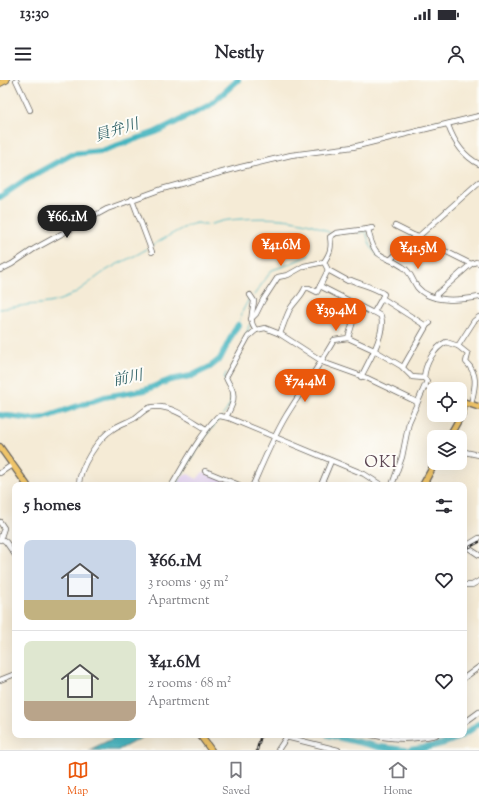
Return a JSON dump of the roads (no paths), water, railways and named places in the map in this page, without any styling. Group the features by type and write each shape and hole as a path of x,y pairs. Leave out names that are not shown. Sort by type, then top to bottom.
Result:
{"highway":[{"path":"0,83 6,80"}],"main road":[{"path":"467,403 479,407"},
{"path":"0,448 25,482"},
{"path":"425,482 431,470"},
{"path":"202,738 211,750"}],"street":[{"path":"16,80 30,110"},
{"path":"0,270 80,222 107,209 187,182 291,155 353,147 448,125 479,116"},
{"path":"448,125 453,140 462,152 479,164"},
{"path":"390,260 479,182"},
{"path":"132,200 152,252"},
{"path":"395,226 470,264"},
{"path":"251,319 256,314 278,277 304,266 324,262 331,253 332,245 330,238 336,233 370,229 373,249 381,256 403,267 409,272 417,287 423,293 436,298 459,300 479,297"},
{"path":"324,262 328,270 348,281 351,280 377,289 384,294 374,312"},
{"path":"436,298 437,294 470,264 478,262"},
{"path":"280,334 290,309 302,295 305,288 309,288 317,292 328,270"},
{"path":"320,286 381,316 382,326 374,350 361,377"},
{"path":"250,295 254,300 251,319 252,326 256,330"},
{"path":"382,298 428,325 403,367"},
{"path":"348,338 358,305"},
{"path":"458,346 474,321 479,317"},
{"path":"174,482 206,429 223,416 231,407 233,397 232,389 226,377 248,337 256,330 265,328 280,334 322,361 417,402"},
{"path":"254,482 286,416 334,340 348,338 374,350 403,367 412,377 424,378"},
{"path":"393,482 402,457 409,422 417,402 426,387 427,382 424,378 428,364 436,349 446,342 458,346 468,354 466,362 476,372 476,385 471,404"},
{"path":"80,482 81,473 88,459 106,433 135,417 147,408 153,406 166,408 206,429"},
{"path":"223,416 364,474 376,482"},
{"path":"467,452 479,455"},
{"path":"322,482 331,461"},
{"path":"0,473 12,465"},
{"path":"205,471 232,482"},
{"path":"0,522 4,528 0,539 6,542 12,551"},
{"path":"467,544 479,538"},
{"path":"467,546 479,555"},
{"path":"467,585 472,585 479,581"},
{"path":"467,676 479,667"},
{"path":"0,680 12,675"},
{"path":"467,721 479,712"},
{"path":"278,750 286,738"},
{"path":"294,738 338,750"},
{"path":"388,738 422,738"}],"water":[{"path":"114,738 141,738 118,750 89,750"}],"waterway":[{"name":"員弁川","path":"0,197 25,180 72,154 101,151 156,132 210,105 238,80"},
{"path":"153,245 192,224 197,223 208,225 226,220 268,218 281,219 308,223 330,233"},
{"path":"359,233 366,231 372,249 375,253 395,265"},
{"path":"0,309 57,301 71,295 107,270 147,249"},
{"path":"254,295 272,270 309,255"},
{"path":"238,325 243,310 249,299"},
{"name":"前川","path":"0,415 32,419 43,418 104,397 145,390 170,380 191,376 210,367 220,359 238,325"},
{"path":"246,337 249,325"},
{"path":"223,415 230,405 231,400 231,396 224,378 226,373"},
{"path":"178,482 202,441 221,417"},
{"path":"467,732 479,723"},
{"path":"341,738 379,747 405,750"},
{"path":"448,738 449,742"},
{"path":"410,750 438,745 457,738"}],"railway":[{"path":"467,548 479,542"},
{"path":"257,750 260,738"}],"district":[{"name":"OKI","path":"381,463"}]}
